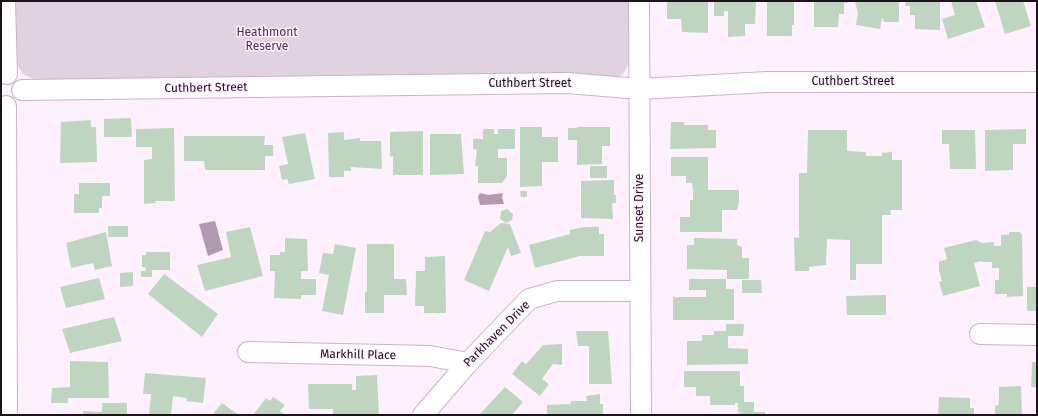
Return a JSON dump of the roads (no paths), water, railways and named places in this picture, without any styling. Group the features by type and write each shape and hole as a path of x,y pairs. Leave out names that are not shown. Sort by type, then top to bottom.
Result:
{"street":[{"path":"5,1 4,74 18,79 22,90 17,101 3,106 7,415"},
{"name":"Sunset Drive","path":"639,1 641,415"},
{"name":"Cuthbert Street","path":"22,90 567,84 640,89 767,82 1037,82"},
{"name":"Parkhaven Drive","path":"423,415 468,363 529,299 558,291 640,291"},
{"path":"980,334 1037,335"},
{"name":"Markhill Place","path":"248,352 430,356 468,363"}],"park label":[{"name":"Heathmont Reserve","path":"267,40"}]}
